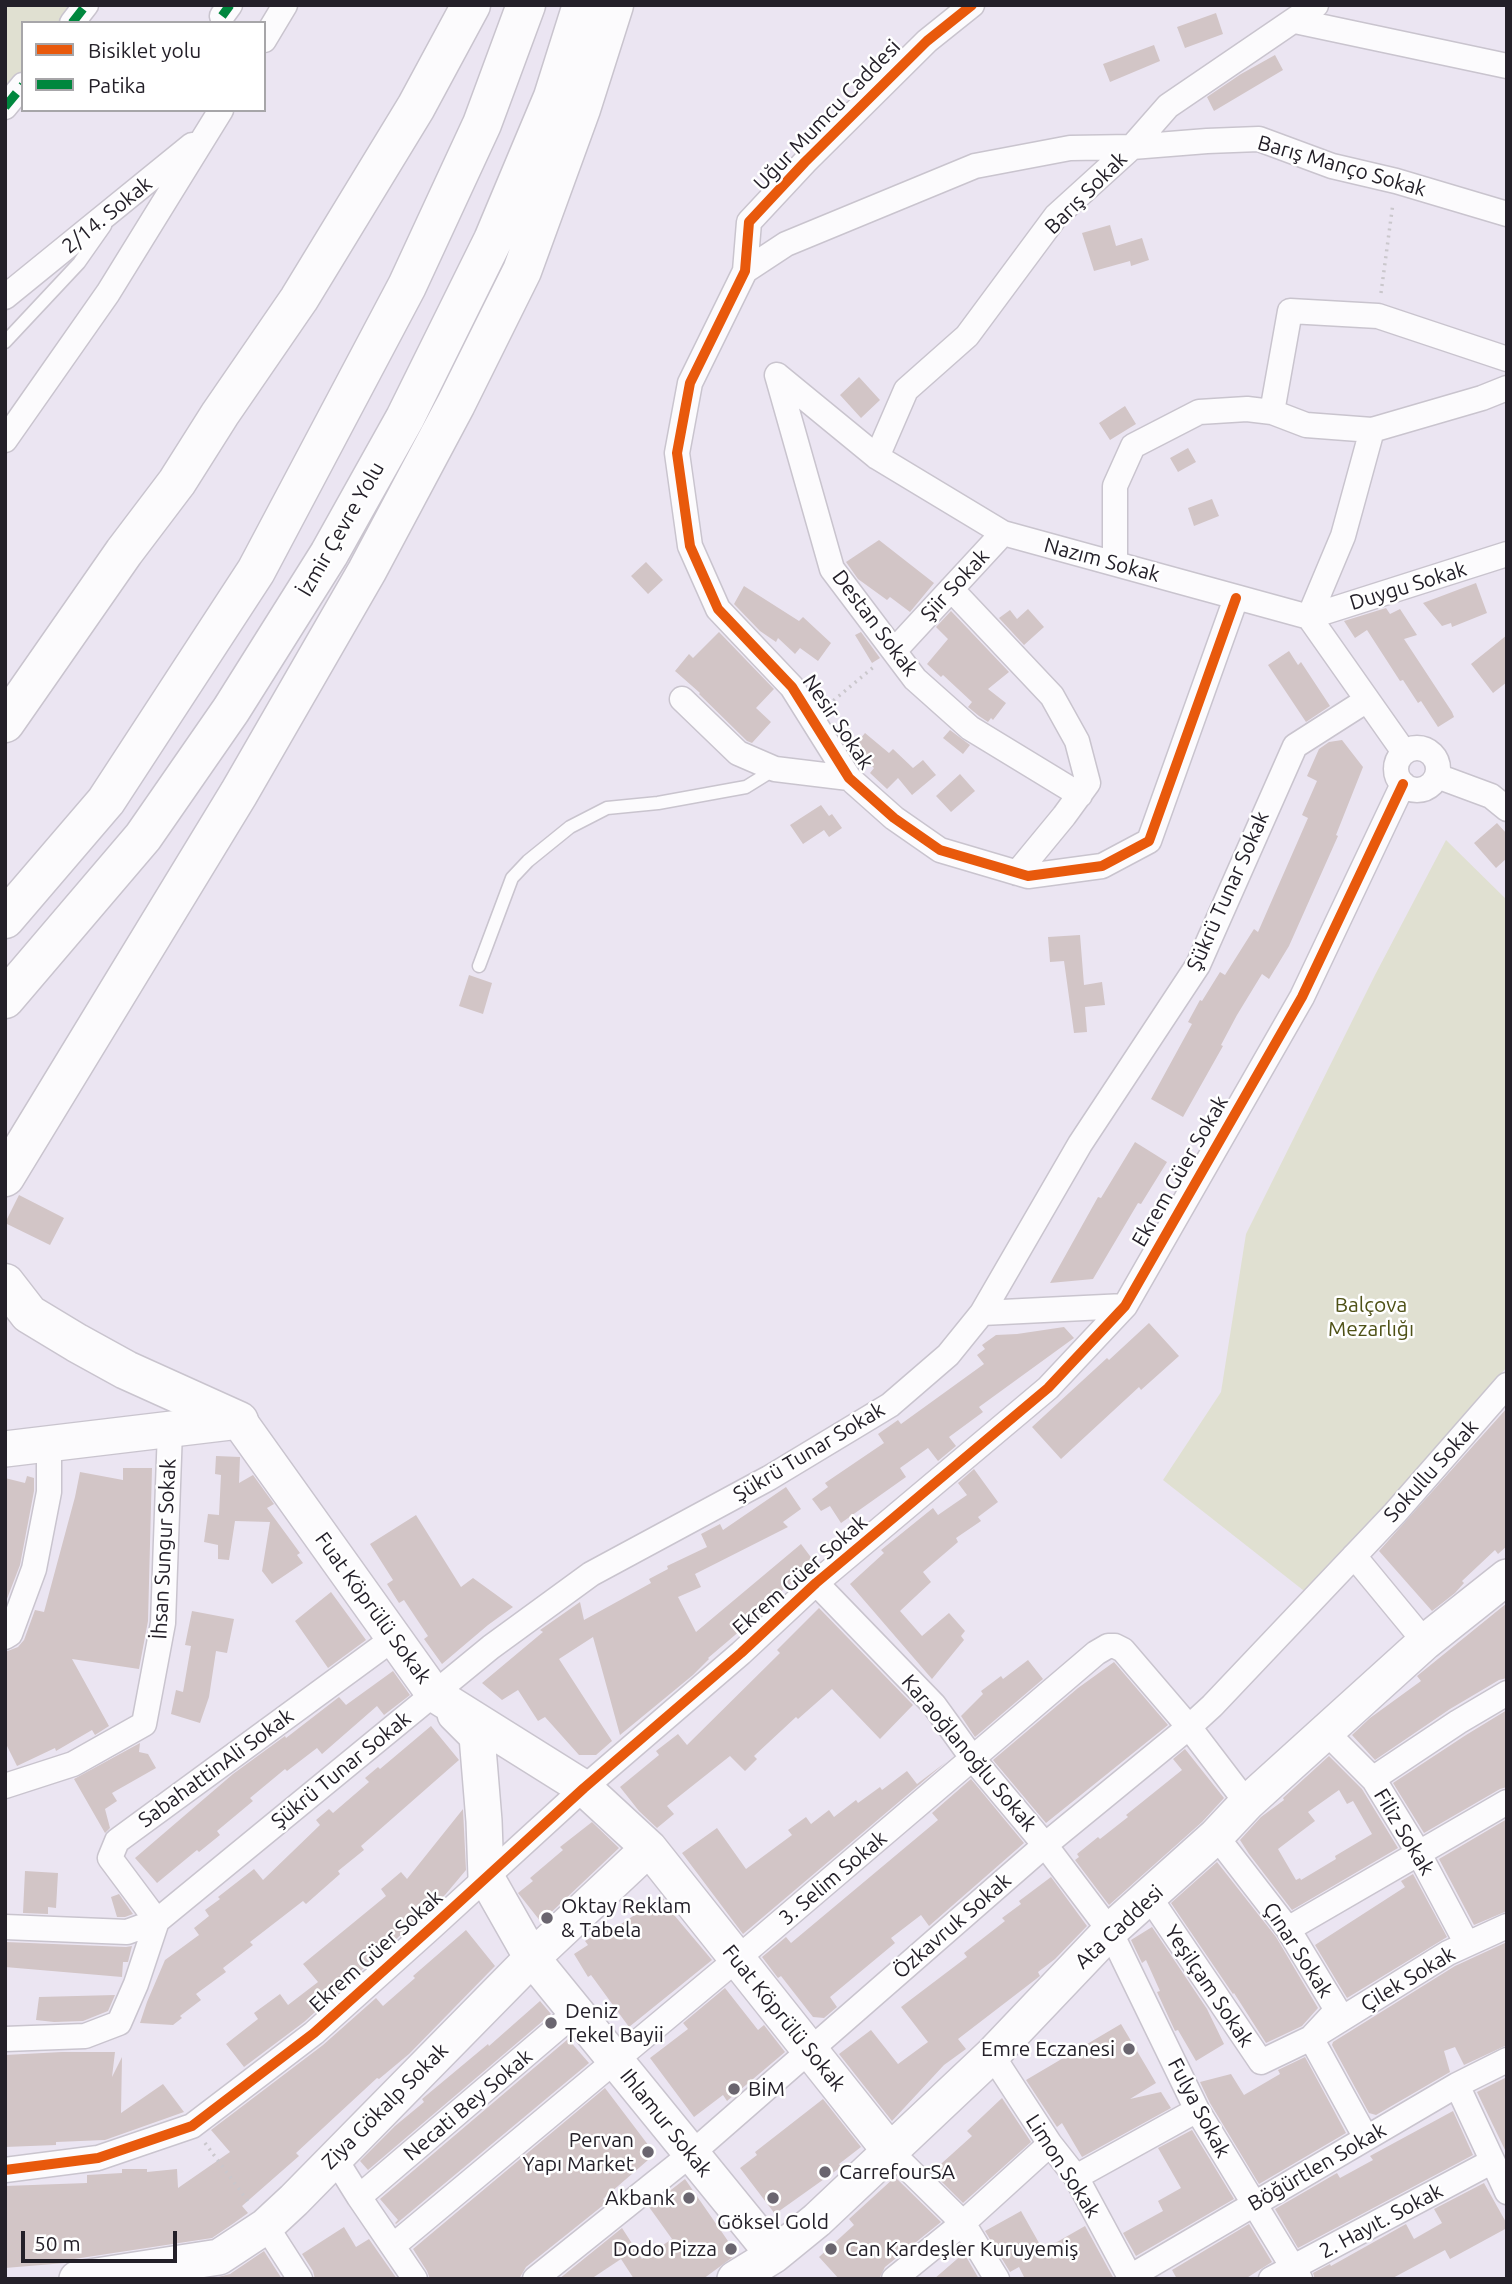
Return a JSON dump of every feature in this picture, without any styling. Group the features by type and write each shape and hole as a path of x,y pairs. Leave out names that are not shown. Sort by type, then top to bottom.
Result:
{"highway":[{"path":"5,723 124,552 177,482 299,299 416,107 471,5"},
{"path":"5,919 106,802 256,570 407,286 482,124 526,5"},
{"name":"İzmir Çevre Yolu","path":"5,999 144,837 231,709 329,554 405,418 493,240 553,97 582,5"},
{"path":"5,1177 239,793 368,571 456,404 522,271 581,110 614,5"},
{"path":"5,1283 29,1314 77,1343 126,1370 239,1421"}],"main road":[{"path":"5,1449 239,1421"},
{"name":"Fuat Köprülü Sokak","path":"239,1421 435,1694 584,1788 649,1848 890,2151"},
{"name":"Ata Caddesi","path":"752,2271 817,2220 992,2055 1111,1931 1150,1898 1325,1731 1425,1642 1507,1577"},
{"path":"435,1694 477,1736 484,1821 485,1877"},
{"name":"Ziya Gökalp Sokak","path":"77,2279 219,2257 266,2226 532,1958 649,1848"},
{"name":"Ihlamur Sokak","path":"485,1877 532,1958 691,2154 752,2271"}],"street":[{"path":"74,21 86,5"},
{"path":"266,37 285,5"},
{"name":"Uğur Mumcu Caddesi","path":"745,271 749,222 805,162 927,41 972,5"},
{"name":"Barış Sokak","path":"877,457 906,390 967,336 1056,216 1132,147 1168,106 1316,5"},
{"path":"1295,21 1507,66"},
{"path":"5,107 21,87"},
{"path":"5,440 108,293 220,112"},
{"name":"2/14. Sokak","path":"5,297 207,132"},
{"name":"Barış Manço Sokak","path":"745,271 786,244 975,166 1070,148 1259,139 1332,166 1396,181 1507,214"},
{"name":"Nesir Sokak","path":"745,271 690,383 677,453 690,546 718,608 792,687 849,778 894,818 940,850 1028,876 1102,866 1149,841 1236,598"},
{"path":"1272,412 1290,311 1378,316 1507,359"},
{"name":"Nazım Sokak","path":"776,374 877,457 1003,533 1309,617"},
{"name":"Destan Sokak","path":"776,374 832,569 915,679 970,728 1080,795"},
{"path":"1115,563 1115,486 1133,446 1199,412 1247,409 1272,412 1306,425 1372,430 1482,398 1507,388"},
{"path":"1372,430 1343,536 1309,617 1404,752"},
{"name":"Şiir Sokak","path":"894,650 1003,533"},
{"name":"Duygu Sokak","path":"1309,617 1507,554"},
{"path":"951,589 1052,696 1077,741 1088,783 1017,873"},
{"path":"682,699 738,753 775,769 849,778"},
{"name":"Şükrü Tunar Sokak","path":"5,1927 127,1932 158,1921 491,1647 591,1574 769,1478 890,1405 948,1355 982,1313 1080,1144 1198,965 1295,746 1367,700"},
{"path":"1417,748 1430,752 1437,763 1437,776 1423,789 1409,788 1399,779 1396,765 1404,752 1417,748"},
{"path":"1437,776 1502,796"},
{"name":"Ekrem Güer Sokak","path":"5,2170 98,2158 192,2126 314,2033 584,1788 741,1653 816,1583 1048,1388 1125,1307 1302,997 1403,784"},
{"path":"982,1313 1125,1307"},
{"name":"Sokullu Sokak","path":"1354,1556 1507,1385"},
{"name":"İhsan Sungur Sokak","path":"5,1786 73,1764 144,1724 163,1623 170,1430"},
{"path":"5,1637 10,1634 34,1569 49,1492 49,1444"},
{"path":"1354,1556 1425,1642"},
{"name":"Özkavruk Sokak","path":"535,2279 691,2154 1045,1844 1189,1727 1354,1556"},
{"name":"Karaoğlanoğlu Sokak","path":"816,1583 934,1704 973,1759 1045,1844 1111,1931"},
{"name":"SabahattinAli Sokak","path":"158,1921 110,1858 117,1841 394,1638"},
{"name":"3. Selim Sokak","path":"393,2246 1108,1646 1123,1650 1189,1727 1247,1803"},
{"path":"1374,1780 1458,1722 1507,1693"},
{"name":"Filiz Sokak","path":"1325,1731 1374,1780 1418,1852 1468,1944"},
{"path":"1288,1929 1507,1802"},
{"name":"Çınar Sokak","path":"1216,1836 1288,1929 1337,2010 1311,2038"},
{"name":"Yeşilçam Sokak","path":"1150,1898 1261,2062 1311,2038"},
{"path":"5,2039 85,2036 119,2022 136,1984 158,1921"},
{"name":"Çilek Sokak","path":"1311,2038 1448,1953 1507,1926"},
{"name":"Fulya Sokak","path":"1111,1931 1196,2110 1297,2273"},
{"name":"Necati Bey Sokak","path":"359,2197 576,2012"},
{"path":"1311,2038 1366,2138"},
{"name":"Limon Sokak","path":"992,2055 1050,2144 1076,2178 1130,2278"},
{"name":"Böğürtlen Sokak","path":"1130,2278 1457,2085 1507,2060"},
{"path":"1457,2085 1507,2192"},
{"path":"1076,2178 1196,2110"},
{"path":"894,2279 963,2223 1050,2144"},
{"path":"890,2151 963,2223 997,2279"},
{"path":"334,2157 415,2279"},
{"name":"2. Hayıt. Sokak","path":"1271,2279 1297,2273 1491,2162"},
{"path":"266,2226 300,2279"}],"lane":[{"path":"5,342 79,263 119,205"},
{"path":"480,966 512,877 570,827 607,808 658,803 746,787 775,769"}],"path":[{"path":"1378,316 1396,181"},
{"path":"811,719 894,650"},
{"path":"192,2126 266,2226"}],"green space":[{"path":"5,5 83,5 72,21 21,21 21,98 5,121"},
{"name":"Balçova Mezarlığı","path":"1446,840 1507,900 1507,1367 1308,1594 1163,1480 1221,1392 1246,1234 1375,975"}],"building":[{"path":"1216,13 1223,34 1185,48 1177,27"},
{"path":"1154,45 1160,61 1110,82 1103,64"},
{"path":"1275,55 1283,70 1214,111 1207,97"},
{"path":"1110,225 1116,246 1142,238 1149,260 1131,266 1130,261 1094,271 1082,233"},
{"path":"859,377 880,400 861,418 840,395"},
{"path":"1125,406 1136,424 1110,440 1099,423"},
{"path":"1188,448 1196,462 1178,472 1170,458"},
{"path":"1212,499 1219,516 1194,526 1188,508"},
{"path":"879,540 934,583 910,612 890,597 887,600 858,579 846,562"},
{"path":"646,562 663,580 648,594 631,576"},
{"path":"1476,583 1487,613 1452,627 1451,623 1442,626 1423,603"},
{"path":"744,586 799,621 803,617 831,643 818,661 800,648 795,654 778,638 776,642 760,631 734,604"},
{"path":"1386,608 1390,614 1400,609 1417,635 1404,639 1452,712 1454,717 1438,727 1421,701 1418,703 1403,680 1400,681 1367,630 1355,638 1344,621"},
{"path":"1028,609 1044,627 1024,645 999,618 1010,610 1017,619"},
{"path":"951,611 1009,672 988,689 1006,703 993,720 991,718 988,722 968,707 972,702 927,664 948,639 936,627"},
{"path":"719,632 774,689 756,708 771,722 752,743 675,671 689,654 693,658"},
{"path":"861,632 880,658 872,663 855,635"},
{"path":"1507,635 1507,682 1493,693 1471,664"},
{"path":"1289,651 1298,665 1301,662 1330,706 1306,722 1268,665"},
{"path":"950,730 970,745 963,754 943,738"},
{"path":"865,733 889,753 893,749 913,768 923,760 936,775 912,795 898,778 887,789 870,773 874,768 852,749"},
{"path":"1342,740 1363,767 1336,835 1338,836 1289,946 1269,979 1262,974 1183,1117 1151,1099 1192,1024 1188,1022 1200,1000 1202,1001 1220,972 1225,975 1254,929 1258,932 1308,818 1302,815 1317,781 1307,776 1319,749 1329,742"},
{"path":"960,774 975,791 951,812 936,796"},
{"path":"821,805 842,828 829,837 824,830 803,844 790,825"},
{"path":"1497,823 1507,834 1507,858 1496,868 1474,843"},
{"path":"1080,935 1084,985 1102,982 1105,1005 1085,1007 1087,1032 1074,1033 1064,961 1050,962 1048,937"},
{"path":"469,975 492,983 483,1014 459,1006"},
{"path":"1135,1142 1167,1162 1141,1204 1138,1203 1093,1279 1050,1283 1098,1197 1101,1198"},
{"path":"19,1195 64,1218 50,1245 5,1223"},
{"path":"1149,1323 1179,1356 1141,1390 1139,1387 1061,1459 1032,1427"},
{"path":"1064,1327 1074,1338 979,1407 983,1412 949,1437 956,1446 938,1461 928,1448 900,1468 906,1477 841,1523 830,1506 821,1511 812,1499 828,1487 825,1483 884,1443 878,1434 898,1420 901,1424 984,1364 977,1355 985,1349 982,1345 996,1335"},
{"path":"1507,1408 1507,1546 1498,1554 1495,1550 1462,1581 1464,1583 1455,1593 1432,1611 1379,1551"},
{"path":"216,1456 240,1457 239,1483 253,1475 274,1504 267,1508 300,1553 297,1555 303,1563 272,1584 262,1571 270,1522 235,1521 229,1560 218,1559 218,1545 204,1542 208,1514 219,1515 221,1475 215,1474"},
{"path":"123,1468 152,1468 148,1621 139,1669 72,1659 109,1726 95,1735 92,1730 56,1751 55,1748 17,1766 5,1742 5,1652 18,1647 24,1640 35,1610 44,1612 80,1472 123,1480"},
{"path":"974,1469 998,1502 978,1517 981,1521 956,1538 958,1542 923,1572 931,1582 900,1611 922,1636 949,1613 965,1631 961,1636 964,1640 932,1679 850,1584 884,1553 881,1550 933,1508 938,1515 967,1495 958,1483"},
{"path":"27,1476 34,1478 34,1491 20,1565 5,1604 5,1478 25,1483"},
{"path":"786,1487 801,1509 783,1522 788,1527 695,1574 701,1587 678,1597 696,1632 801,1544 816,1564 779,1593 781,1596 708,1658 693,1675 620,1735 593,1637 559,1659 612,1741 596,1755 579,1755 545,1717 538,1721 518,1690 502,1700 482,1683 543,1632 540,1630 580,1602 584,1620 651,1583 649,1579 668,1569 667,1566 707,1547 701,1534 720,1524 723,1530"},
{"path":"416,1515 461,1587 473,1578 513,1607 442,1664 424,1639 428,1636 404,1600 399,1603 387,1584 393,1580 370,1544"},
{"path":"331,1592 366,1640 328,1668 295,1621"},
{"path":"1507,1603 1507,1678 1450,1709 1375,1760 1352,1735 1370,1718 1421,1681 1417,1676"},
{"path":"819,1608 913,1705 880,1739 832,1689 798,1719 796,1717 754,1756 757,1759 745,1771 730,1756 667,1806 674,1814 657,1828 620,1787 659,1755 656,1751 678,1734 687,1745 780,1653 777,1650"},
{"path":"192,1611 234,1619 227,1653 216,1651 209,1697 200,1723 171,1714 176,1690 183,1692 191,1646 185,1645"},
{"path":"1028,1660 1043,1679 975,1737 961,1716 983,1694 981,1691"},
{"path":"1114,1662 1168,1725 1046,1823 993,1760 1078,1688"},
{"path":"393,1671 410,1695 384,1715 377,1706 322,1754 317,1748 287,1771 285,1769 250,1798 253,1801 217,1831 220,1835 157,1883 135,1858 233,1774 285,1736 286,1738 339,1697 346,1705"},
{"path":"1507,1710 1507,1787 1424,1833 1393,1783"},
{"path":"431,1726 459,1760 361,1846 364,1850 338,1871 340,1874 306,1904 303,1901 250,1942 253,1945 223,1968 226,1972 196,1994 201,2000 180,2016 182,2018 173,2025 140,2023 165,1960 199,1935 194,1928 209,1916 205,1910 254,1869 263,1880 320,1825 316,1820 329,1809 333,1813 369,1782 365,1778 378,1767 380,1769"},
{"path":"140,1743 139,1752 148,1754 156,1768 112,1793 117,1801 105,1809 110,1828 105,1833 74,1779"},
{"path":"1185,1749 1224,1798 1202,1822 1109,1905 1075,1860 1079,1857 1077,1854 1128,1817 1126,1815 1182,1770 1173,1759"},
{"path":"1329,1756 1362,1789 1398,1848 1292,1910 1240,1840 1261,1817 1284,1800 1283,1798","holes":["1339,1790 1347,1804 1353,1801 1372,1834 1335,1856 1336,1859 1301,1880 1296,1880 1278,1849 1315,1821 1308,1812"]},
{"path":"946,1762 743,1934 682,1853 717,1828 746,1869 792,1835 788,1830 806,1817 811,1824 829,1810 834,1817 856,1800 858,1803 880,1787 882,1790 907,1771 917,1784"},
{"path":"971,1779 1024,1843 929,1926 921,1915 891,1938 895,1943 830,1997 837,2007 824,2018 813,2017 781,1976 778,1978 762,1957 786,1937 791,1943 938,1820 932,1813"},
{"path":"463,1809 466,1870 445,1895 304,2022 244,2067 226,2044 258,2019 254,2013 280,1994 288,2005 318,1982 303,1964 386,1896 381,1889 401,1872 407,1879"},
{"path":"1507,1819 1507,1911 1474,1925 1439,1859"},
{"path":"592,1822 619,1848 541,1922 518,1893 533,1881 530,1878 563,1850 560,1847"},
{"path":"1217,1862 1276,1937 1318,2008 1302,2026 1266,2043 1171,1903"},
{"path":"25,1871 58,1873 56,1908 48,1907 48,1914 23,1913"},
{"path":"1413,1874 1447,1937 1347,1998 1315,1945 1405,1887 1401,1881"},
{"path":"1051,1877 1087,1926 1055,1959 1038,1972 1040,1976 958,2039 966,2049 944,2065 892,2121 839,2054 871,2030 898,2064 928,2042 901,2007 967,1957 964,1953 1005,1921 1002,1918 1021,1904 1019,1901"},
{"path":"119,1894 133,1914 117,1917 111,1897"},
{"path":"662,1897 712,1960 629,2027 591,1975 588,1977 574,1954 588,1945 585,1941 609,1926 612,1930"},
{"path":"1152,1927 1207,2009 1224,2044 1196,2061 1178,2030 1175,2031 1146,1960 1142,1963 1131,1940"},
{"path":"466,1930 495,1966 409,2054 377,2078 296,2153 299,2156 242,2206 248,2213 212,2238 74,2259 65,2263 5,2268 5,2186 87,2183 87,2175 122,2173 122,2169 147,2169 147,2172 177,2169 178,2188 230,2152 211,2130 323,2045 376,1998 383,2006"},
{"path":"5,1942 132,1946 128,1962 123,1962 122,1977 5,1967"},
{"path":"1507,1942 1507,2045 1464,2065 1455,2047 1444,2051 1450,2072 1376,2115 1369,2113 1332,2045 1333,2042 1455,1966"},
{"path":"725,1988 758,2030 764,2025 785,2052 727,2101 723,2095 694,2117 650,2058 688,2029 683,2023"},
{"path":"115,1995 108,2011 83,2021 36,2020 39,1997"},
{"path":"540,2001 551,2014 368,2170 360,2161 424,2102 422,2099"},
{"path":"1121,2024 1156,2083 1130,2099 1161,2092 1171,2108 1082,2157 1062,2123 1057,2127 1026,2080"},
{"path":"568,2039 589,2063 396,2224 398,2220 380,2199"},
{"path":"115,2052 112,2077 122,2057 121,2113 163,2084 184,2112 105,2140 5,2147 5,2055"},
{"path":"1305,2057 1346,2133 1259,2184 1200,2082 1231,2074 1244,2095 1280,2074 1278,2070"},
{"path":"1507,2077 1507,2154 1477,2092"},
{"path":"605,2088 655,2154 603,2199 606,2203 526,2267 519,2279 430,2279 413,2249"},
{"path":"1002,2098 1031,2142 963,2203 932,2172 972,2136 967,2131"},
{"path":"823,2099 861,2147 839,2164 841,2167 775,2214 740,2168 757,2155 755,2152"},
{"path":"1453,2111 1473,2155 1298,2248 1275,2209 1337,2173 1340,2178 1373,2160 1370,2156"},
{"path":"1192,2130 1234,2199 1136,2256 1123,2233 1163,2211 1158,2201 1181,2188 1158,2148"},
{"path":"895,2177 941,2222 885,2267 879,2279 839,2279 819,2257 854,2225 849,2219"},
{"path":"685,2179 737,2254 703,2279 634,2279 621,2259 591,2279 559,2279 622,2228 642,2259 672,2239 649,2207"},
{"path":"1484,2183 1507,2228 1450,2259 1445,2250 1391,2279 1315,2279 1313,2273 1330,2264 1331,2266 1406,2224 1414,2239 1442,2223 1434,2209"},
{"path":"1021,2211 1043,2250 1085,2226 1114,2279 1025,2279 1019,2267 1010,2272 985,2231"},
{"path":"1249,2224 1272,2262 1245,2279 1177,2279 1172,2270"},
{"path":"344,2227 356,2247 369,2239 397,2279 315,2279 302,2254"},
{"path":"264,2251 282,2279 210,2279 230,2274"},
{"path":"964,2253 979,2279 934,2279"}],"marked path":[{"path":"74,21 86,5"},
{"path":"222,16 230,5"},
{"path":"5,107 21,87"}],"cycle path":[{"path":"972,5 927,41 805,162 749,222 745,271 690,383 677,453 690,546 718,609 792,687 849,778 894,818 940,850 1028,876 1102,866 1149,841 1236,598"},
{"path":"5,2170 98,2158 192,2126 314,2033 584,1788 741,1653 816,1583 1048,1388 1125,1306 1302,997 1403,784"}],"place":[{"name":"Oktay Reklam & Tabela","path":"547,1918"},
{"name":"Deniz Tekel Bayii","path":"551,2023"},
{"name":"Emre Eczanesi","path":"1129,2049"},
{"name":"BİM","path":"734,2089"},
{"name":"Pervan Yapı Market","path":"648,2152"},
{"name":"CarrefourSA","path":"825,2172"},
{"name":"Akbank","path":"689,2198"},
{"name":"Göksel Gold","path":"773,2198"},
{"name":"Dodo Pizza","path":"731,2249"},
{"name":"Can Kardeşler Kuruyemiş","path":"831,2249"}]}
